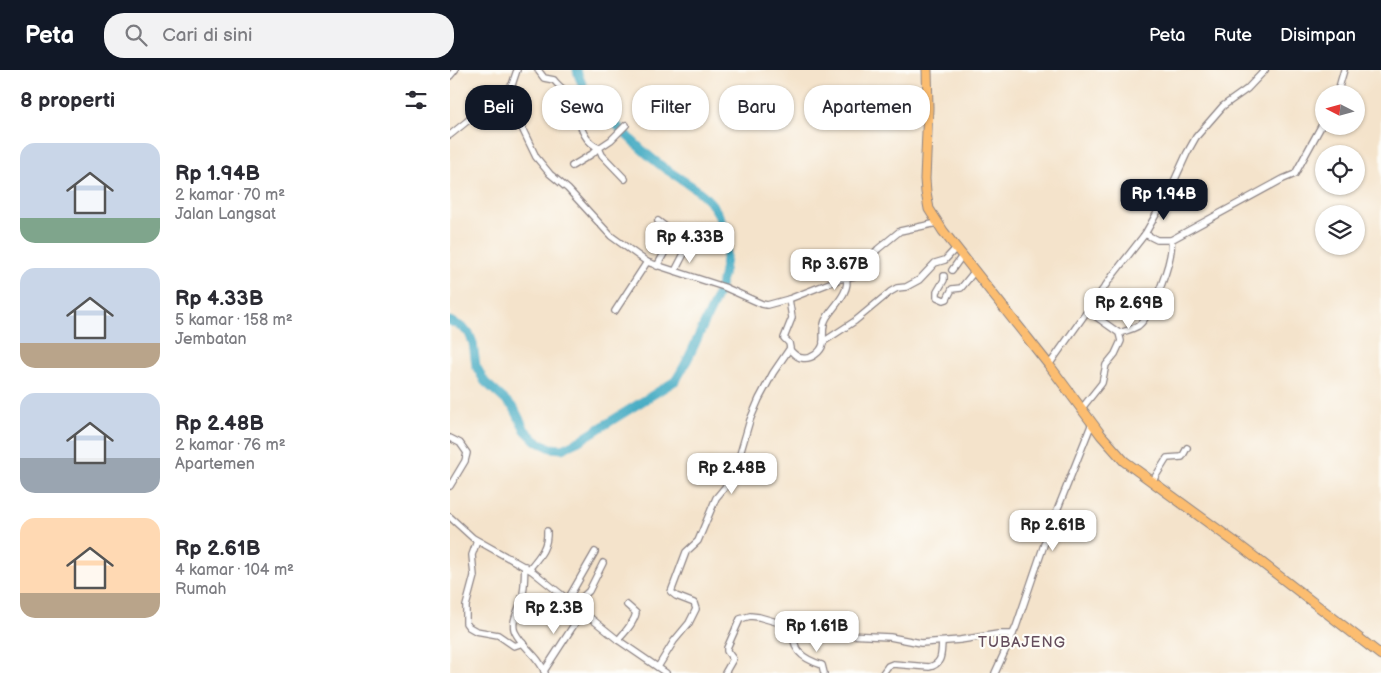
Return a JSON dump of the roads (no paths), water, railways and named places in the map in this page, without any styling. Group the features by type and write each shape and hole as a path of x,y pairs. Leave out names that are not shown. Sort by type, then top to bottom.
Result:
{"main road":[{"path":"927,70 928,108 925,178 929,209 937,224 974,272 1124,461 1239,544 1381,656"}],"street":[{"path":"450,76 455,70"},
{"path":"512,85 517,70"},
{"path":"538,70 544,78 554,80 559,87 568,93 575,107 581,130 625,179"},
{"path":"1340,85 1344,70"},
{"path":"1049,365 1145,234 1171,188 1196,137 1223,106 1247,89 1262,71"},
{"path":"450,135 465,122"},
{"path":"572,166 592,154 618,134 625,126"},
{"path":"524,130 540,162 611,236 647,262 724,287 764,305 789,299 846,277 851,277 858,273 878,249 900,231 937,224"},
{"path":"1145,234 1157,240 1171,240 1280,180 1296,174 1317,135"},
{"path":"656,266 675,234 658,221"},
{"path":"1119,333 1137,326 1152,306 1163,278 1171,248 1171,240"},
{"path":"675,271 688,248"},
{"path":"823,342 854,321 890,292 919,280 935,263 945,260 956,248"},
{"path":"952,270 962,256"},
{"path":"615,311 647,262"},
{"path":"944,276 944,280 936,294 937,297 944,300 947,299 952,290 961,288 974,272"},
{"path":"790,350 800,358 807,358 819,351 823,342 824,323 845,291 848,282 846,277"},
{"path":"658,668 674,641 689,623 696,609 694,603 671,592 686,552 698,541 716,498 726,486 738,461 759,399 772,373 790,350 790,345 784,338 792,318 789,299"},
{"path":"1082,408 1102,383 1106,365 1113,357 1121,341 1119,333 1088,311"},
{"path":"995,673 1013,634 1048,533 1092,423"},
{"path":"450,438 460,443 467,453 465,461 450,486"},
{"path":"1152,482 1165,460 1169,457 1182,457 1187,448"},
{"path":"450,517 477,541 527,568 575,604 618,640 666,673"},
{"path":"548,531 547,545 527,568 523,596 514,624 515,632 545,672 583,611"},
{"path":"477,541 472,555 474,576 466,606 466,623 476,631 498,635 514,646 523,644"},
{"path":"568,599 594,552"},
{"path":"575,604 590,591 603,563"},
{"path":"618,640 636,615 636,612 627,605"},
{"path":"725,673 733,659 727,648 742,617 759,617 794,627 848,635 890,637 921,643 1013,634"},
{"path":"794,627 795,648 808,660 822,666 824,673"},
{"path":"883,673 888,666 893,664 934,666 941,658 942,642"}],"waterway":[{"path":"450,321 469,333 473,343 476,366 485,382 514,408 525,430 536,441 551,448 562,449 579,441 675,381 688,359 713,307 723,277 726,245 719,215 705,196 659,164 599,107 582,84 577,70"}],"district":[{"name":"TUBAJENG","path":"1022,642"}]}
